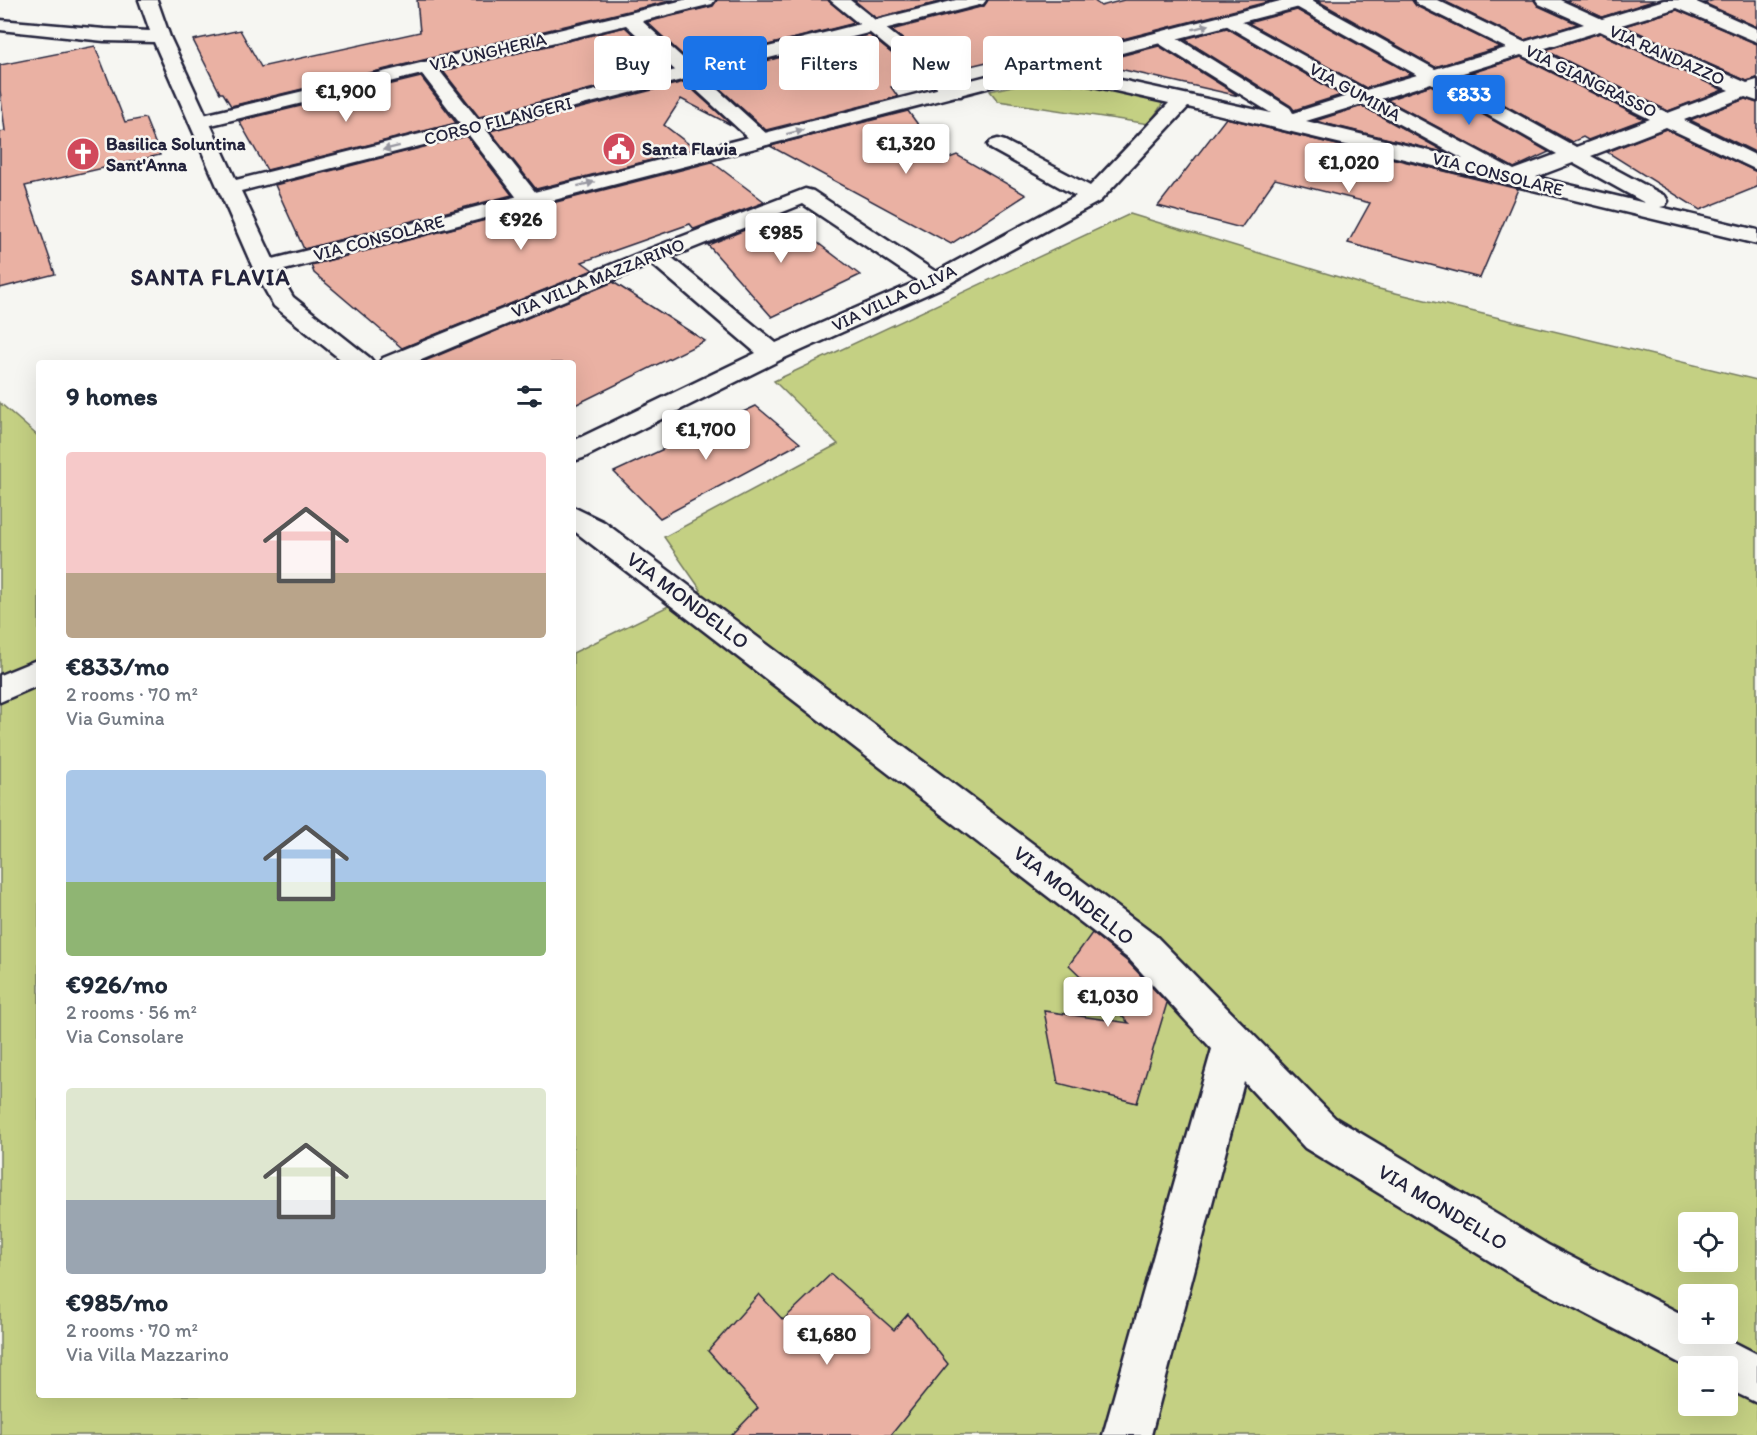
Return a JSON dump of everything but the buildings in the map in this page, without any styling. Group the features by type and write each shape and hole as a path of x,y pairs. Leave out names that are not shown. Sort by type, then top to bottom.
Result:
{"street":[{"path":"148,0 161,37 199,122 265,268 283,301 357,360"},
{"name":"VIA UNGHERIA","path":"199,122 706,0"},
{"path":"839,0 954,92"},
{"name":"CORSO FILANGERI","path":"767,53 977,0"},
{"path":"1123,48 1301,0 1431,77 1662,204 1663,214"},
{"name":"VIA GIANGRASSO","path":"1423,0 1668,118 1757,164"},
{"name":"VIA RANDAZZO","path":"1545,0 1754,90"},
{"path":"1162,38 1288,120 1678,1 1757,36"},
{"path":"630,19 683,66"},
{"name":"VIA GUMINA","path":"1230,20 1363,97 1513,178"},
{"path":"0,25 104,35 161,37"},
{"path":"426,66 529,198"},
{"name":"CORSO FILANGERI","path":"229,188 683,74"},
{"name":"VIA CONSOLARE","path":"265,268 529,198 983,85"},
{"name":"VIA CONSOLARE","path":"1123,86 1288,120 1513,178 1663,214 1752,232"},
{"path":"709,90 762,140"},
{"path":"1513,178 1668,118 1754,90"},
{"name":"VIA VILLA OLIVA","path":"576,451 773,354 935,282 1092,196 1184,99"},
{"path":"998,145 1092,196"},
{"name":"VIA VILLA MAZZARINO","path":"399,360 805,196 935,282"},
{"path":"655,255 773,354"},
{"name":"VIA MONDELLO","path":"576,518 594,529 857,728 1143,948 1320,1133 1532,1261 1757,1378"},
{"path":"0,689 36,672"},
{"path":"1126,1435 1234,1042"}],"green space":[{"path":"1119,90 1163,103 1149,124 998,101 990,91"},
{"path":"1130,214 1375,288 1757,380 1757,1435 0,1435 0,403 36,434 36,1398 576,1398 576,652 701,590 664,537 838,444 774,381"}],"place":[{"name":"Santa Flavia","path":"619,149"},
{"name":"Basilica Soluntina Sant'Anna","path":"83,154"}],"district":[{"name":"SANTA FLAVIA","path":"211,277"}]}
